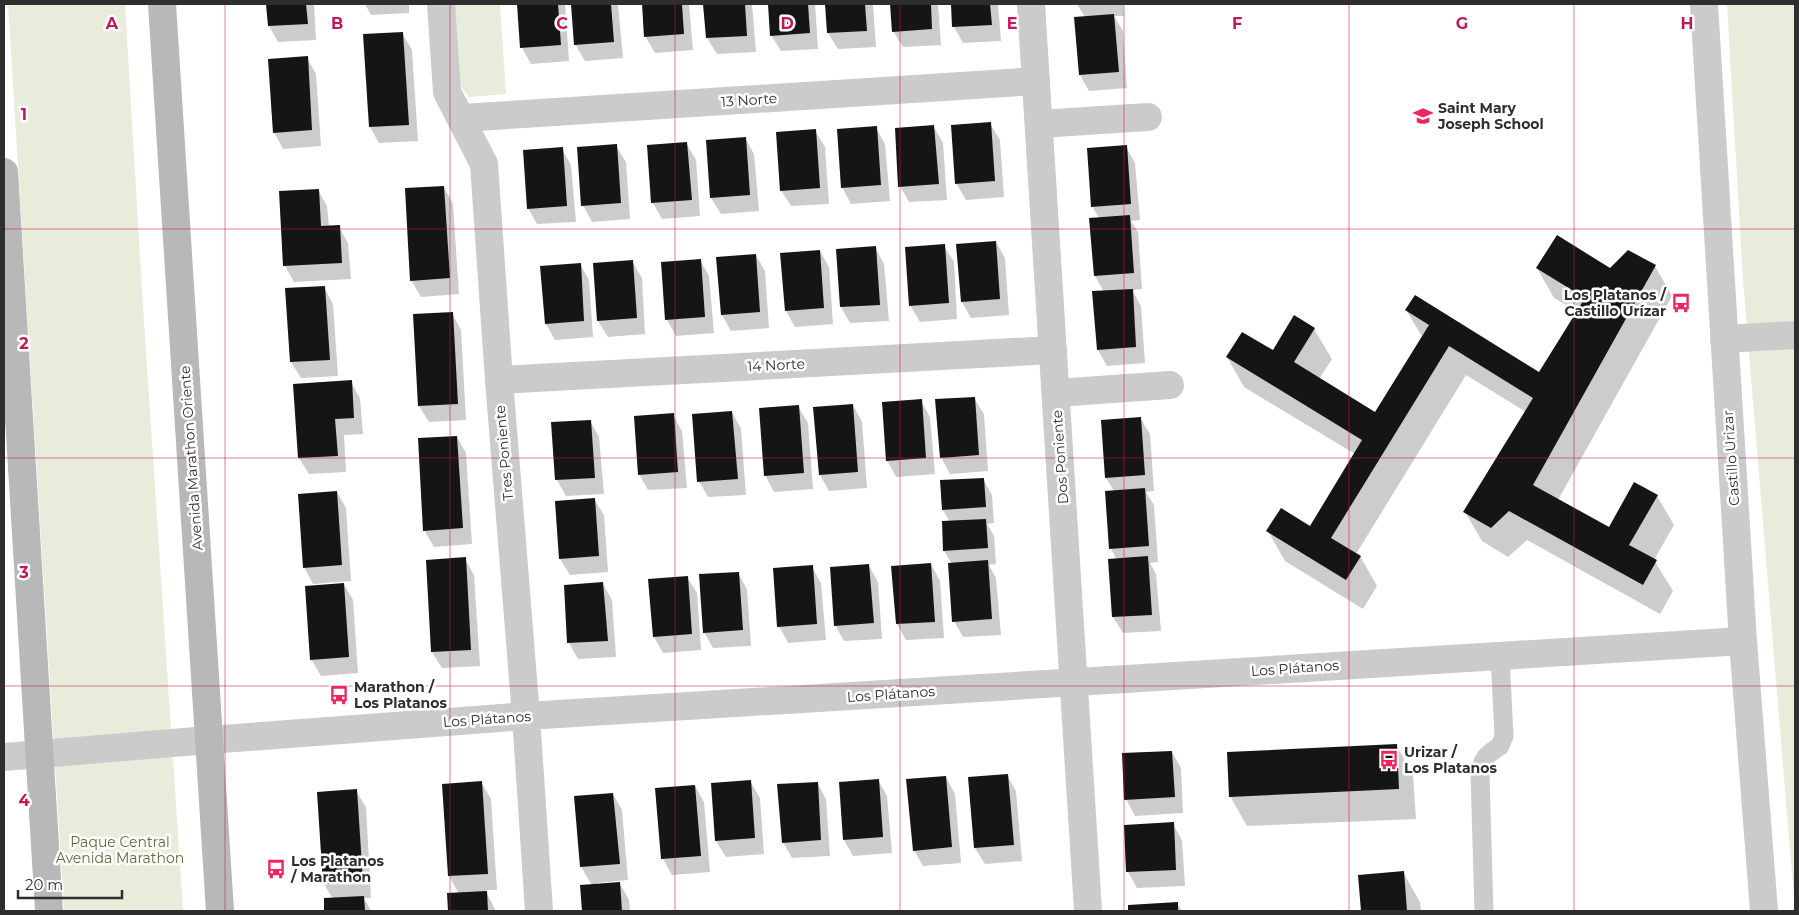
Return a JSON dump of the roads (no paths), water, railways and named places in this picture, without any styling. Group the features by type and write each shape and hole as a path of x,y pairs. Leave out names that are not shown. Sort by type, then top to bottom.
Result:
{"main road":[{"name":"Avenida Marathon Oriente","path":"162,4 220,911"},
{"path":"4,172 49,911"}],"street":[{"name":"Tres Poniente","path":"441,4 447,92 484,164 539,911"},
{"name":"Dos Poniente","path":"1031,4 1088,911"},
{"name":"Castillo Urizar","path":"1704,4 1743,641 1764,911"},
{"name":"13 Norte","path":"462,118 1036,81"},
{"path":"1039,124 1148,117"},
{"path":"1724,339 1795,335"},
{"name":"14 Norte","path":"499,380 1053,350"},
{"path":"1056,393 1170,385"},
{"name":"Los Plátanos","path":"4,758 209,740 526,716 1743,641"}],"lane":[{"path":"1484,911 1480,774 1484,758 1491,750 1500,746 1504,736 1500,656"}],"place":[{"name":"Saint Mary Joseph School","path":"1423,116"},
{"name":"Los Platanos / Castillo Urízar","path":"1681,303"},
{"name":"Marathon / Los Platanos","path":"339,695"},
{"name":"Urizar / Los Platanos","path":"1389,760"},
{"name":"Los Platanos / Marathon","path":"276,869"}],"park label":[{"name":"Paque Central Avenida Marathon","path":"120,850"}]}
